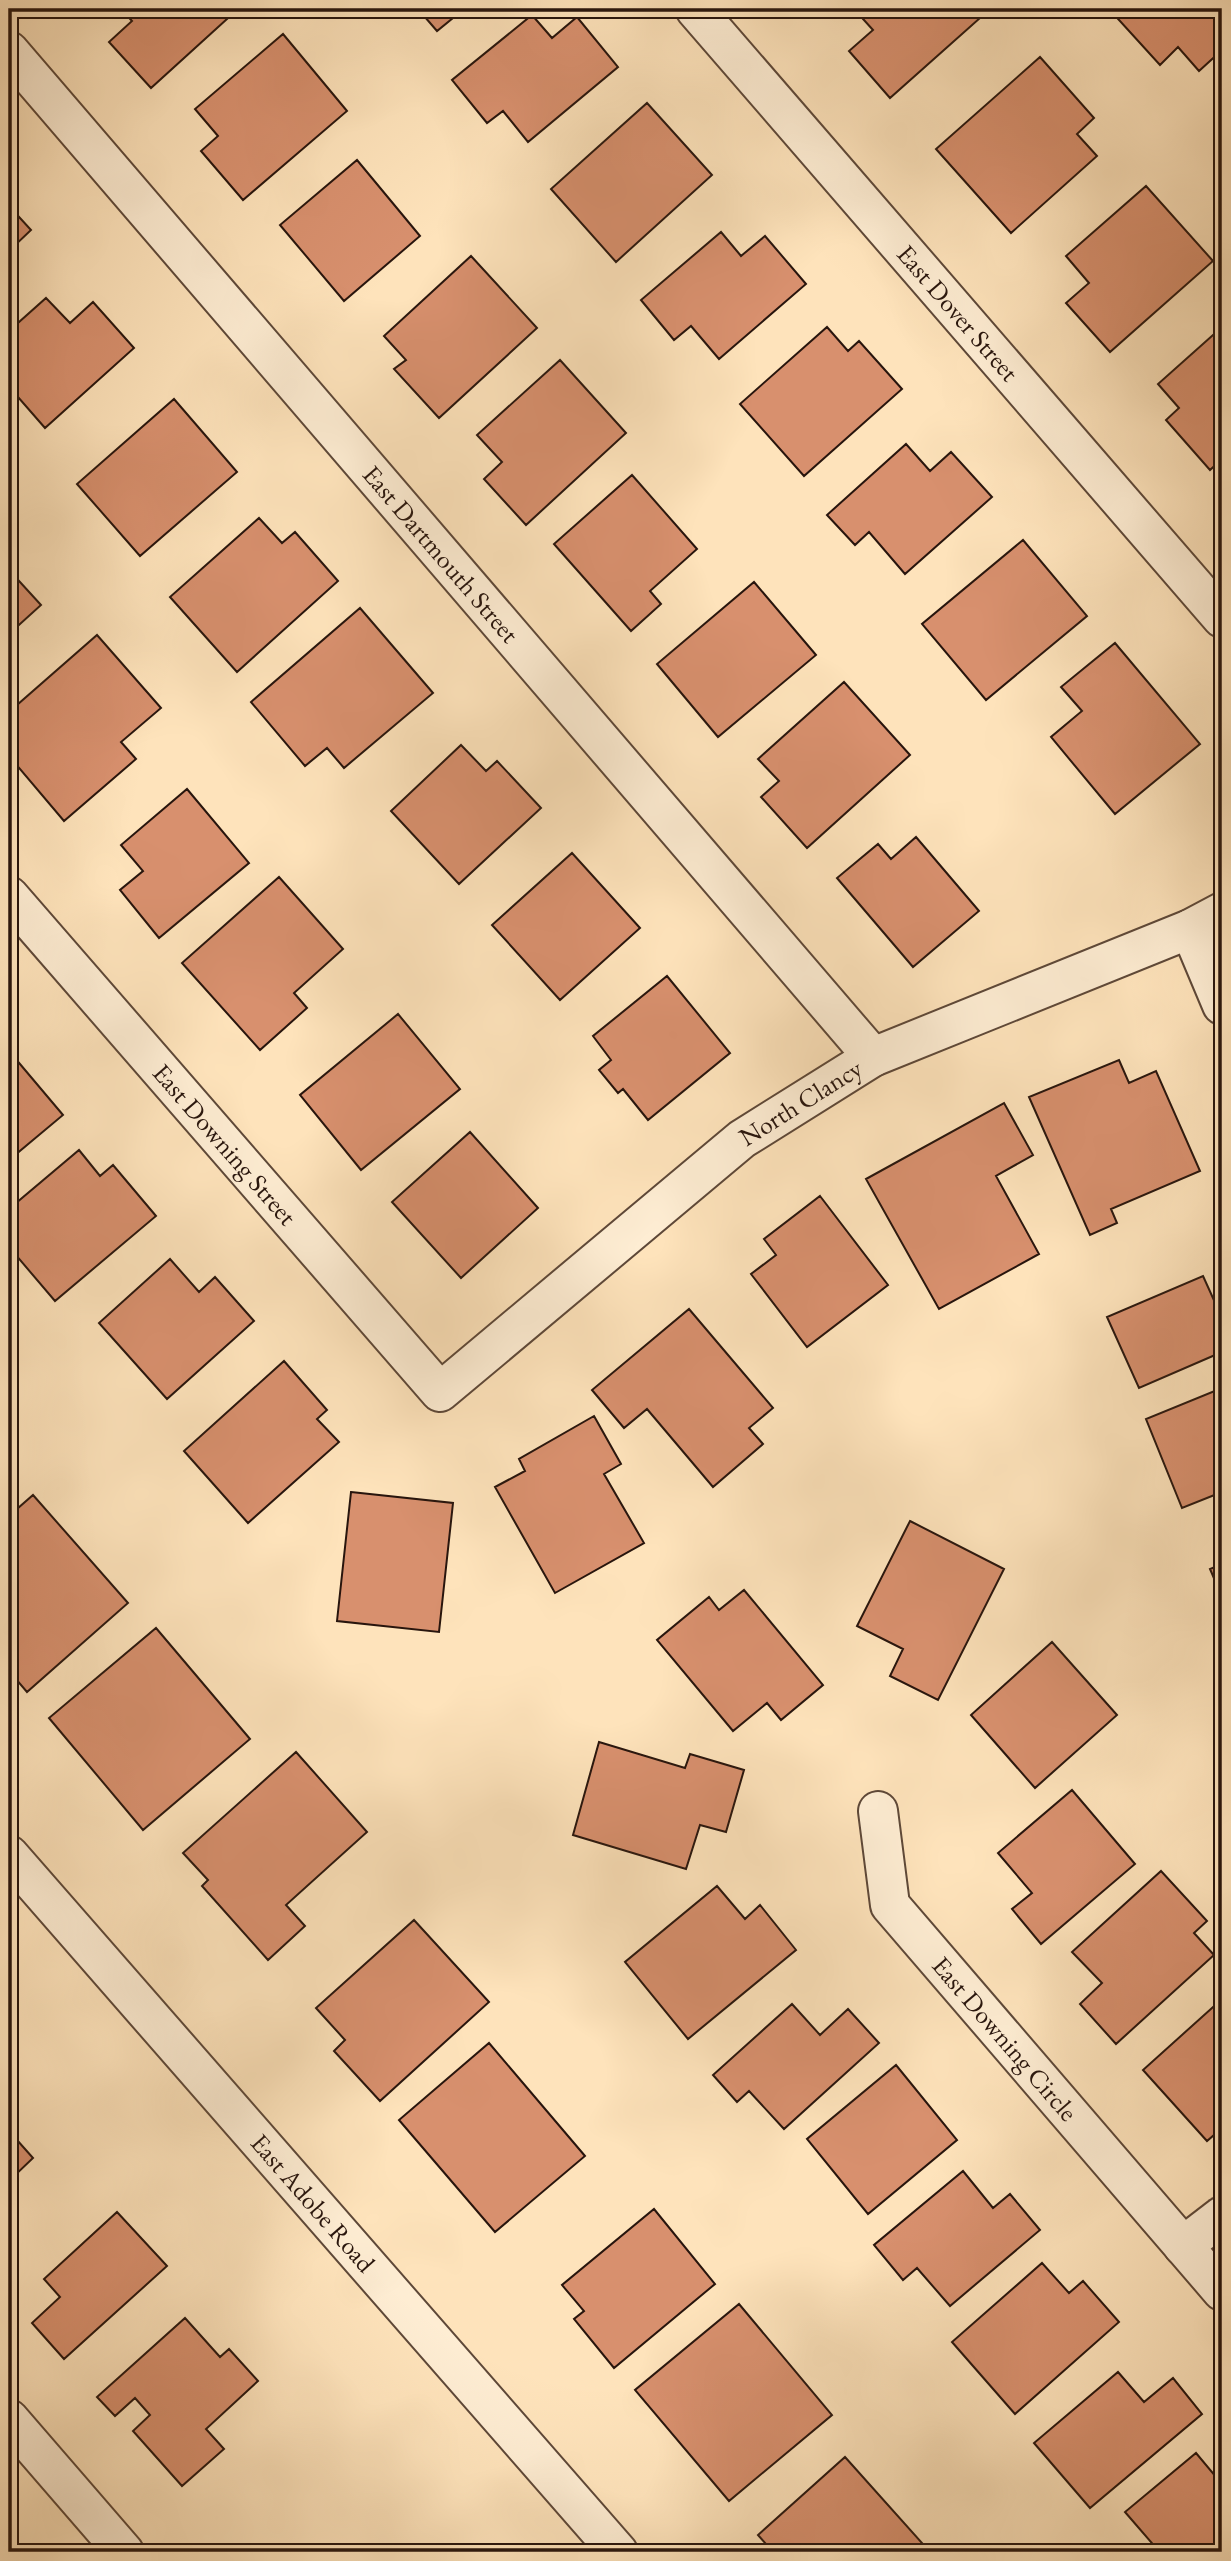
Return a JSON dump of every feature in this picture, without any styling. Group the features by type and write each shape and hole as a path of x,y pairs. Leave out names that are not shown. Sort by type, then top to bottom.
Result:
{"street":[{"name":"East Dover Street","path":"695,9 1222,618"},
{"name":"East Dartmouth Street","path":"9,51 873,1057"},
{"name":"East Downing Street","path":"9,896 440,1392"},
{"name":"North Clancy","path":"440,1392 742,1139 873,1057 1206,920"},
{"path":"1206,920 1222,1005"},
{"name":"East Downing Circle","path":"877,1811 890,1905 1183,2246"},
{"name":"East Adobe Road","path":"9,1854 618,2552"},
{"path":"1222,2216 1183,2246 1222,2291"},
{"path":"9,2420 124,2552"}],"building":[{"path":"121,9 238,9 151,88 109,42 132,21"},
{"path":"418,9 464,9 437,31"},
{"path":"854,9 971,9 980,18 890,98 849,51 873,30"},
{"path":"1109,9 1222,9 1222,50 1199,71 1178,47 1160,65"},
{"path":"532,15 552,38 577,17 618,67 528,142 503,111 487,123 452,80"},
{"path":"283,34 347,111 243,200 201,151 218,136 195,109"},
{"path":"1040,57 1094,118 1077,134 1097,156 1011,233 936,149"},
{"path":"647,103 712,175 616,262 551,189"},
{"path":"357,160 420,236 344,301 280,225"},
{"path":"1146,186 1213,261 1110,352 1066,303 1089,283 1066,256"},
{"path":"9,206 31,230 9,251"},
{"path":"721,232 741,256 765,236 806,284 719,359 691,326 674,340 641,300"},
{"path":"471,256 537,328 439,418 394,369 406,360 384,336"},
{"path":"46,298 70,323 93,302 134,348 45,428 18,397 9,406 9,331"},
{"path":"827,327 848,351 859,341 902,389 804,476 740,404"},
{"path":"1222,327 1222,459 1210,470 1166,420 1179,408 1158,384"},
{"path":"560,360 626,433 526,525 484,479 502,462 477,435"},
{"path":"174,399 237,472 140,556 77,484"},
{"path":"906,444 930,471 951,452 992,497 905,574 869,532 855,545 827,515"},
{"path":"632,475 697,549 650,591 661,604 631,631 554,544"},
{"path":"259,518 282,543 295,532 338,581 237,672 170,597"},
{"path":"1023,540 1087,616 986,700 922,624"},
{"path":"9,570 41,605 9,634"},
{"path":"754,582 816,655 718,737 657,664"},
{"path":"360,608 433,693 344,768 327,748 305,766 251,702"},
{"path":"97,635 161,708 121,742 136,759 64,821 9,756 13,747 9,742 9,712"},
{"path":"1115,643 1200,744 1115,814 1051,737 1082,711 1061,687"},
{"path":"844,682 910,755 807,848 761,797 779,781 758,759"},
{"path":"461,745 486,771 497,761 541,808 459,884 391,811"},
{"path":"187,789 249,863 159,938 120,890 143,871 121,845"},
{"path":"916,837 979,911 913,967 837,878 878,844 891,859"},
{"path":"572,853 640,928 560,1000 492,925"},
{"path":"279,877 343,949 294,993 307,1008 260,1050 182,963"},
{"path":"667,976 730,1053 648,1120 623,1089 618,1093 599,1070 611,1060 593,1036"},
{"path":"398,1014 460,1089 361,1170 300,1095"},
{"path":"9,1051 63,1115 9,1160"},
{"path":"1119,1060 1129,1083 1156,1071 1200,1171 1111,1209 1117,1223 1090,1235 1029,1097"},
{"path":"1004,1103 1033,1155 996,1176 1039,1254 939,1309 866,1179"},
{"path":"470,1132 538,1208 461,1278 392,1202"},
{"path":"79,1150 100,1176 113,1165 156,1216 55,1301 9,1247 9,1209"},
{"path":"820,1196 888,1285 807,1347 751,1274 776,1255 764,1239"},
{"path":"170,1259 199,1292 215,1277 254,1321 167,1399 99,1323"},
{"path":"1203,1276 1217,1307 1222,1305 1222,1352 1139,1388 1107,1317"},
{"path":"689,1309 773,1408 749,1428 763,1444 713,1487 647,1409 624,1428 592,1390"},
{"path":"284,1361 327,1410 317,1419 339,1442 248,1523 184,1451"},
{"path":"1222,1388 1222,1492 1182,1508 1146,1419"},
{"path":"594,1416 621,1464 604,1474 644,1543 555,1593 495,1487 525,1471 519,1459"},
{"path":"351,1492 453,1503 439,1632 337,1621"},
{"path":"33,1495 128,1603 27,1692 9,1671 9,1516"},
{"path":"910,1521 1004,1569 938,1700 890,1676 903,1649 857,1626"},
{"path":"1222,1564 1222,1597 1210,1569"},
{"path":"744,1590 823,1685 781,1720 767,1703 733,1731 657,1640 709,1597 719,1610"},
{"path":"156,1628 250,1739 143,1830 49,1718"},
{"path":"1052,1642 1117,1715 1035,1788 971,1715"},
{"path":"599,1742 685,1768 690,1754 744,1770 726,1832 700,1825 686,1869 573,1835"},
{"path":"296,1752 367,1832 286,1905 305,1926 268,1960 202,1886 208,1880 183,1853"},
{"path":"1072,1790 1135,1864 1041,1944 1012,1909 1032,1893 998,1853"},
{"path":"1161,1871 1207,1921 1194,1933 1214,1955 1116,2044 1080,2004 1102,1983 1072,1952"},
{"path":"717,1886 745,1919 760,1905 796,1950 688,2039 625,1962"},
{"path":"414,1920 489,2002 380,2101 334,2051 345,2040 316,2008"},
{"path":"1222,1999 1222,2128 1207,2141 1143,2070"},
{"path":"792,2004 820,2035 848,2009 879,2043 784,2129 749,2091 737,2102 713,2075"},
{"path":"489,2043 585,2156 495,2232 399,2120"},
{"path":"896,2065 957,2140 868,2214 807,2139"},
{"path":"9,2131 33,2158 9,2181"},
{"path":"963,2171 993,2208 1010,2194 1040,2230 950,2306 917,2268 903,2280 874,2245"},
{"path":"654,2209 715,2284 614,2368 574,2319 584,2311 562,2285"},
{"path":"117,2212 167,2266 64,2359 32,2323 60,2297 44,2279"},
{"path":"1042,2263 1069,2293 1083,2281 1119,2322 1015,2414 952,2342"},
{"path":"739,2304 832,2415 729,2501 635,2390"},
{"path":"185,2318 220,2357 229,2349 258,2381 206,2429 224,2449 182,2486 133,2431 150,2415 135,2398 115,2416 97,2397"},
{"path":"1118,2372 1144,2402 1173,2378 1202,2414 1090,2508 1034,2443"},
{"path":"1196,2453 1222,2484 1222,2552 1152,2552 1157,2549 1125,2512"},
{"path":"845,2457 930,2552 773,2552 758,2535"}]}
